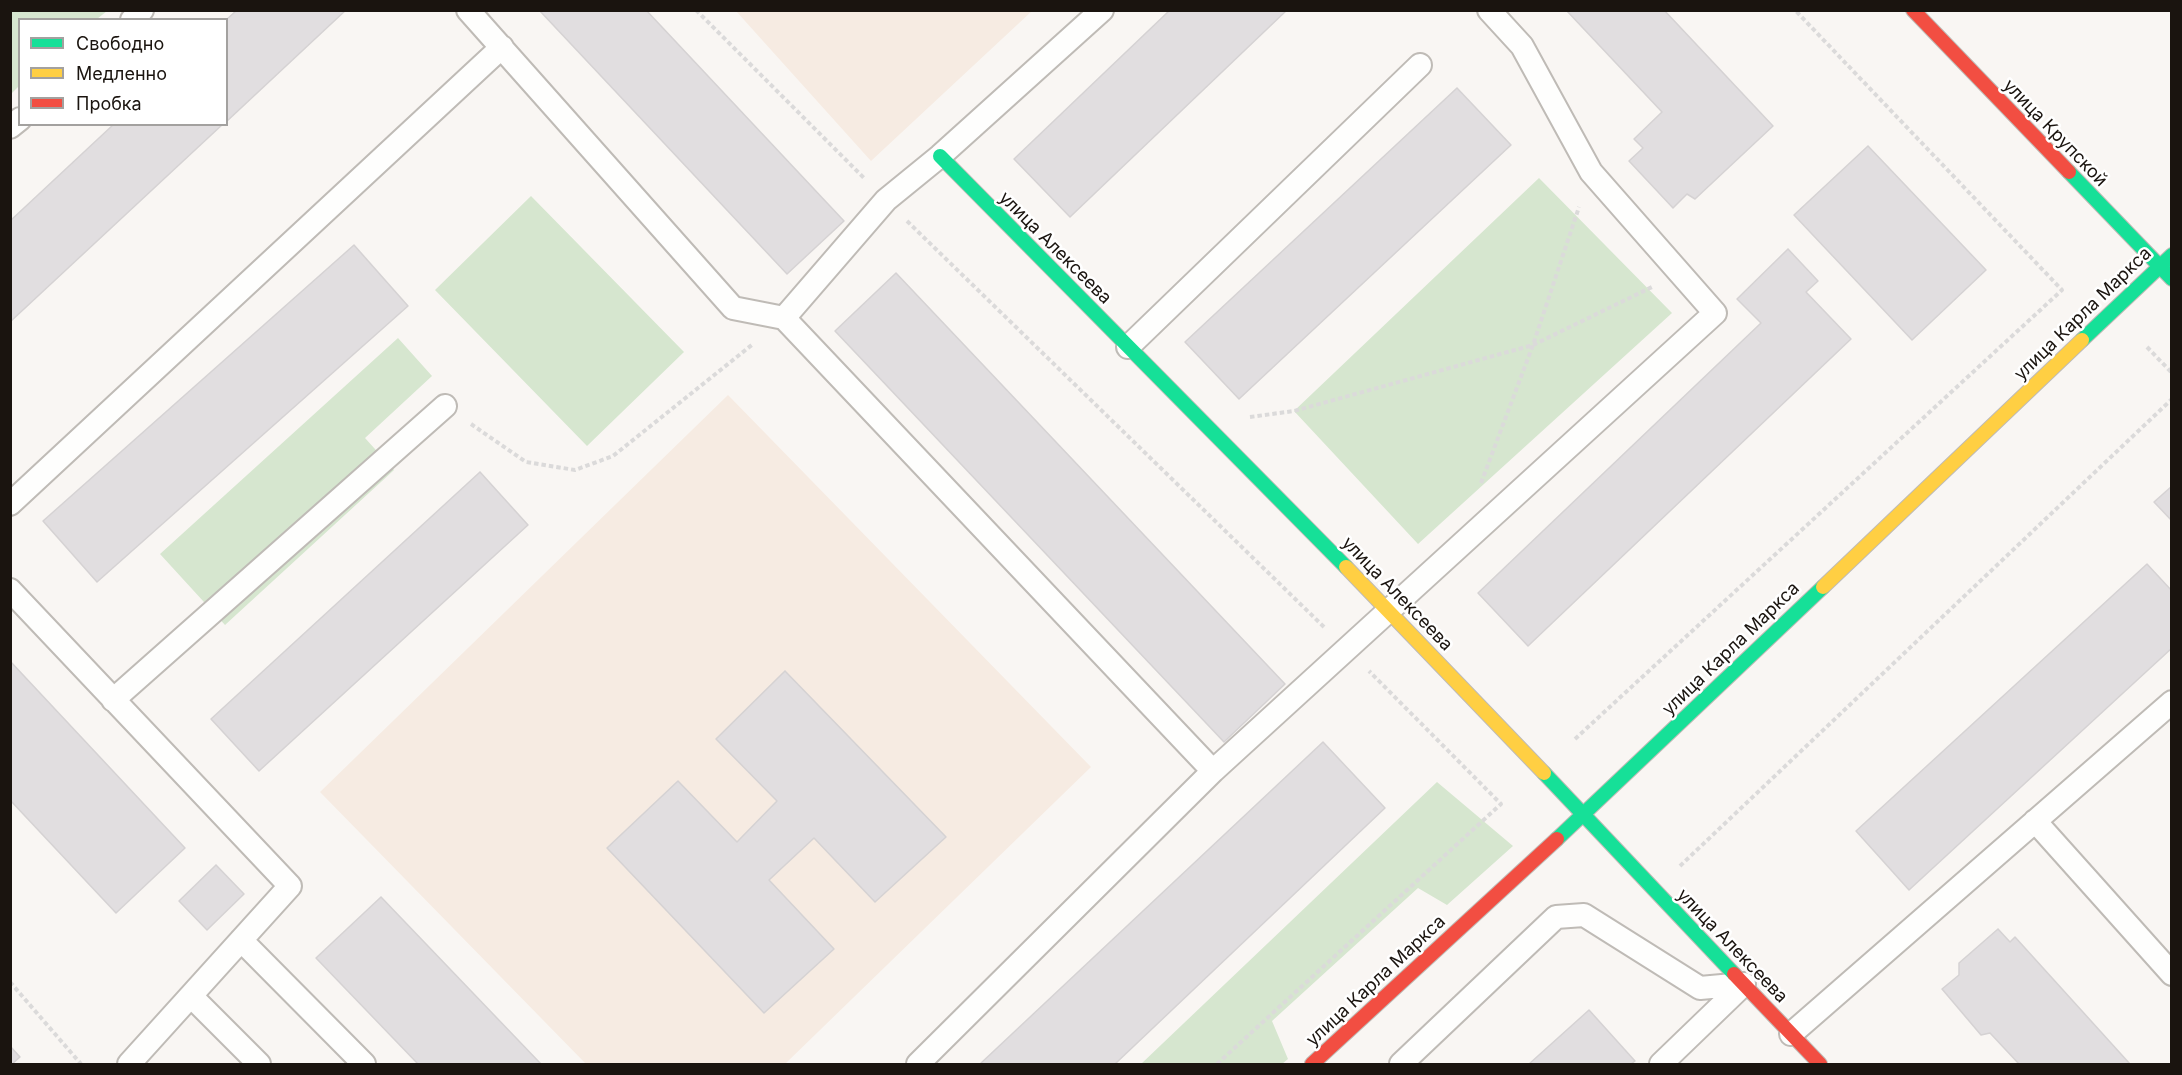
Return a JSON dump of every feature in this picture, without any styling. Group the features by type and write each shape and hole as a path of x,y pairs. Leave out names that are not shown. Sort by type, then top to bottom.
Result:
{"main road":[{"name":"улица Крупской","path":"1913,10 2172,279"},
{"name":"улица Алексеева","path":"940,156 1389,610 1820,1065"},
{"name":"улица Карла Маркса","path":"1312,1065 1582,816 2172,255"}],"lane":[{"path":"468,10 733,308 784,318 1213,771"},
{"path":"784,318 886,200 940,156 1102,10"},
{"path":"918,1065 1213,771 1714,313 1591,172 1522,46 1489,10"},
{"path":"10,504 502,47"},
{"path":"1128,347 1420,65"},
{"path":"113,700 445,406"},
{"path":"10,590 290,886 129,1065"},
{"path":"1791,1034 2172,702"},
{"path":"2035,821 2172,974"},
{"path":"1401,1065 1556,917 1584,915 1700,988 1744,984"},
{"path":"241,940 364,1065"},
{"path":"1661,1065 1744,984"},
{"path":"191,996 259,1065"}],"path":[{"path":"696,10 886,200 1347,649 1501,804 1217,1065"},
{"path":"1575,739 2062,290 1795,10"},
{"path":"1480,485 1533,345 1591,172"},
{"path":"1204,423 1294,411 1533,345 1679,274"},
{"path":"445,406 526,462 575,470 613,456 784,318"},
{"path":"2147,347 2172,373"},
{"path":"1673,873 2172,399"},
{"path":"10,982 81,1065"}],"shaded area":[{"path":"736,11 1032,11 871,161"},
{"path":"728,395 1091,767 785,1064 586,1064 320,792"}],"green space":[{"path":"12,10 107,10 98,18 18,18 18,87 11,94"},
{"path":"1539,178 1672,313 1418,544 1294,411"},
{"path":"531,196 684,352 587,446 435,290"},
{"path":"398,338 432,376 365,438 394,470 225,625 160,554"},
{"path":"1437,782 1513,846 1447,905 1418,888 1272,1021 1288,1059 1282,1064 1141,1064"}],"building":[{"path":"237,10 346,10 228,120 228,18"},
{"path":"539,10 646,10 844,221 787,274"},
{"path":"1170,10 1287,10 1070,217 1014,159"},
{"path":"1566,10 1664,10 1773,126 1695,199 1687,194 1673,208 1629,161 1643,148 1634,139 1662,112"},
{"path":"1457,88 1511,145 1239,399 1185,342"},
{"path":"112,126 221,126 10,322 10,221"},
{"path":"1868,146 1986,270 1912,340 1794,215"},
{"path":"354,245 408,306 97,582 43,521"},
{"path":"1788,249 1818,281 1806,292 1851,339 1528,646 1478,593 1761,323 1737,299"},
{"path":"896,273 1285,684 1224,742 835,331"},
{"path":"480,472 528,525 259,771 211,719"},
{"path":"2172,486 2172,521 2154,502"},
{"path":"2147,564 2172,591 2172,648 1909,890 1856,831"},
{"path":"10,661 185,848 116,913 10,800"},
{"path":"785,671 946,837 875,902 814,838 769,880 834,949 764,1013 607,848 678,781 737,842 777,801 716,739"},
{"path":"1323,742 1385,808 1115,1064 980,1064"},
{"path":"216,865 244,894 207,930 179,901"},
{"path":"381,897 541,1064 418,1064 316,958"},
{"path":"1998,929 2010,942 2015,937 2130,1064 2019,1064 1990,1033 1981,1035 1942,989 1959,975 1959,963"},
{"path":"1589,1010 1635,1061 1631,1064 1529,1064"},
{"path":"10,1046 20,1057 12,1064 10,1064"}],"traffic: fast":[{"path":"940,156 1346,567"},
{"path":"2069,172 2172,279"},
{"path":"2082,340 2172,255"},
{"path":"1557,839 1823,587"},
{"path":"1544,773 1734,974"}],"traffic: slow":[{"path":"1823,587 2082,340"},
{"path":"1346,567 1544,773"}],"traffic: jam":[{"path":"1913,10 2069,172"},
{"path":"1312,1064 1557,839"},
{"path":"1734,974 1820,1064"}]}
